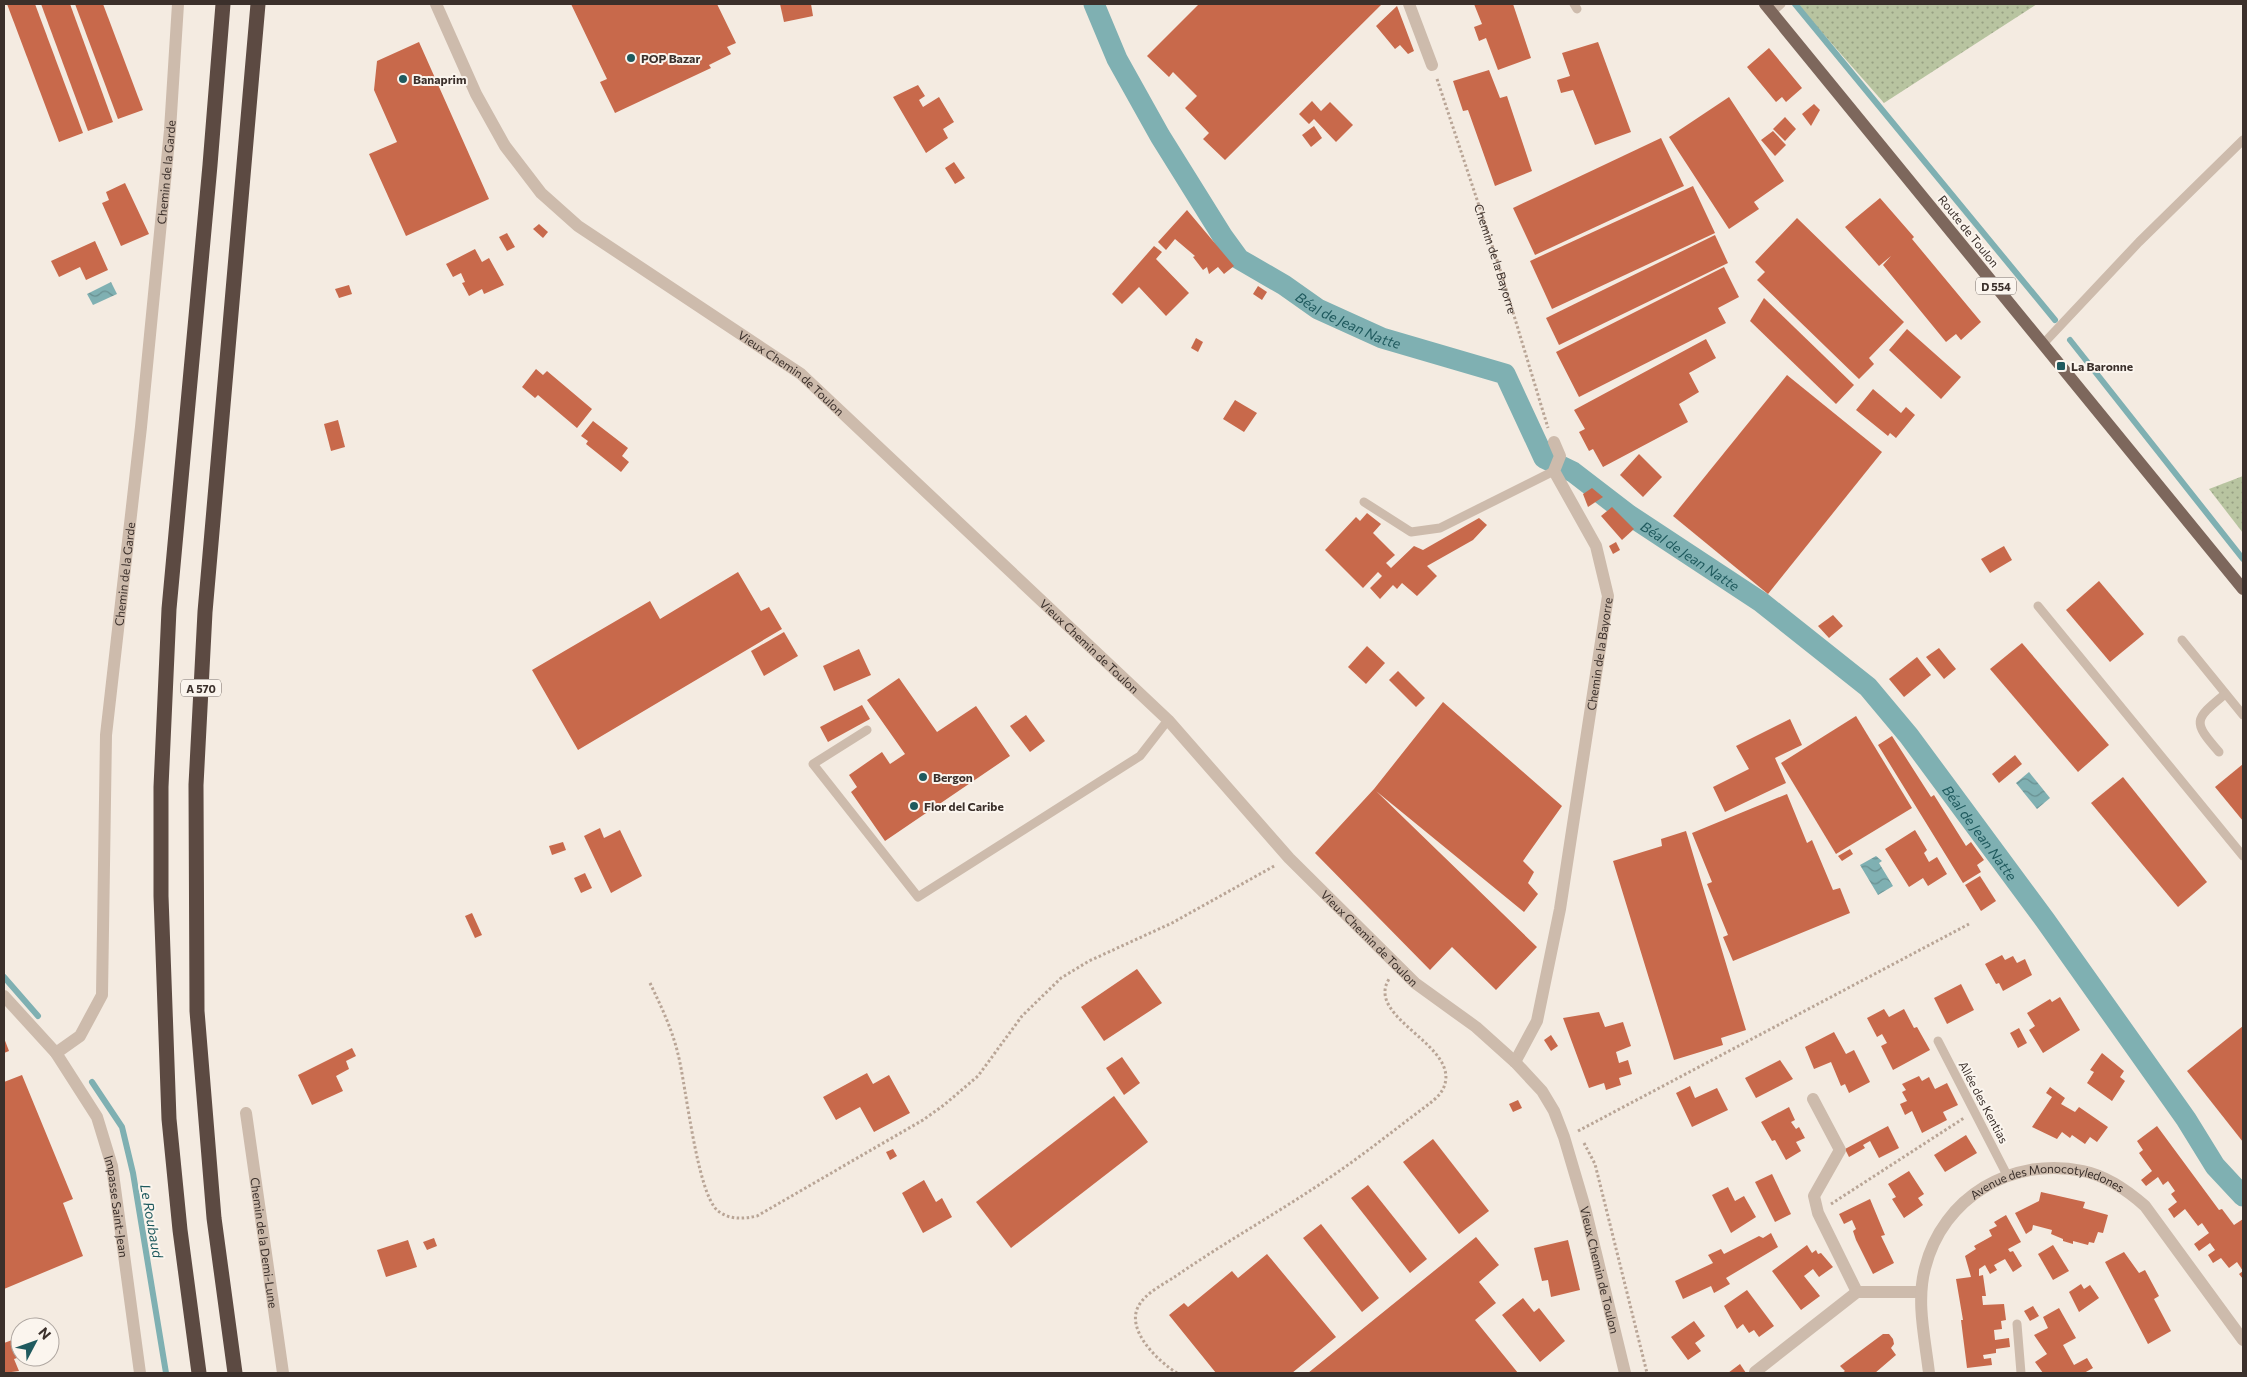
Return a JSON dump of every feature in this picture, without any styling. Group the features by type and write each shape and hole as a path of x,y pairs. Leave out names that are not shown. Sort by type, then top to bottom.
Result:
{"highway":[{"name":"A 570","path":"199,1373 180,1230 169,1119 162,953 161,787 169,609 210,165 222,4"},
{"name":"A 570","path":"235,1373 214,1208 197,1011 196,785 205,612 258,4"}],"main road":[{"name":"Route de Toulon","path":"1773,6 2044,344 2243,585"},
{"name":"Route de Toulon","path":"2228,568 2243,589"}],"street":[{"name":"Chemin de la Garde","path":"56,1053 80,1036 102,995 106,735 141,427 170,130 178,4"},
{"name":"Vieux Chemin de Toulon","path":"436,4 476,94 506,146 541,193 578,226 802,374 1168,720 1289,858 1401,969 1416,983 1476,1028 1515,1062 1542,1091 1554,1111 1564,1136 1585,1208 1625,1373"},
{"path":"1409,4 1432,66"},
{"path":"1554,442 1560,456 1555,470"},
{"name":"Chemin de la Bayorre","path":"1515,1062 1537,1021 1560,909 1608,596 1596,546 1555,470"},
{"path":"4,996 56,1053"},
{"name":"Impasse Saint-Jean","path":"56,1053 97,1117 110,1158 140,1373"},
{"path":"1813,1098 1840,1150 1814,1196 1818,1213 1858,1292"},
{"name":"Chemin de la Demi-Lune","path":"246,1112 283,1373"},
{"name":"Avenue des Monocotyledones","path":"1929,1373 1920,1292 1932,1247 1941,1228 1969,1197 1989,1183 2007,1175 2042,1167 2084,1171 2107,1179 2127,1190 2145,1206 2243,1340"},
{"path":"1755,1372 1858,1292 1920,1292"}],"lane":[{"path":"2044,344 2139,242 2243,140"},
{"path":"1364,502 1412,532 1440,528 1555,470"},
{"path":"2038,606 2243,856"},
{"path":"2182,640 2243,715"},
{"path":"2219,752 2200,730 2200,721 2207,709 2226,694"},
{"path":"867,730 813,764 918,897 1140,756 1168,720"},
{"name":"Allée des Kentias","path":"1938,1041 2007,1175"},
{"path":"2017,1324 2021,1373"}],"path":[{"name":"Chemin de la Bayorre","path":"1432,66 1499,266 1543,416 1554,442"},
{"path":"650,983 677,1052 700,1170 709,1200 718,1210 729,1217 741,1219 758,1216 944,1106 978,1076 1022,1016 1061,978 1089,961 1172,923 1289,858"},
{"path":"1564,1136 1659,1089 1969,924"},
{"path":"1177,1373 1161,1363 1144,1341 1138,1328 1135,1317 1143,1299 1195,1262 1335,1174 1430,1104 1442,1090 1446,1074 1441,1061 1435,1052 1396,1015 1386,1000 1385,988 1388,980 1401,969"},
{"path":"1818,1213 1905,1154 1969,1115"}],"green space":[{"path":"1797,4 2037,4 1884,103"},
{"path":"2243,476 2243,533 2209,489"}],"water":[{"path":"111,282 117,294 93,305 87,294"},
{"path":"2029,772 2050,798 2037,809 2016,783"},
{"path":"1876,856 1882,861 1879,863 1893,886 1878,895 1860,865"}],"building":[{"path":"7,4 35,4 83,133 59,142"},
{"path":"41,4 70,4 113,122 88,131"},
{"path":"75,4 103,4 143,110 118,119"},
{"path":"571,4 717,4 736,43 727,47 731,54 709,65 711,68 615,113 600,82 607,79"},
{"path":"780,4 811,4 813,16 784,22"},
{"path":"1199,4 1381,5 1225,160 1203,139 1209,133 1185,108 1197,96 1173,72 1169,77 1147,56"},
{"path":"1474,4 1513,4 1531,58 1498,70 1486,38 1479,41 1474,27 1482,24"},
{"path":"1397,6 1414,51 1408,54 1400,45 1395,49 1376,26"},
{"path":"419,42 489,199 406,236 369,154 397,142 374,90 377,61"},
{"path":"1598,42 1631,132 1595,145 1573,90 1561,93 1557,80 1570,76 1562,53"},
{"path":"1769,48 1802,88 1786,102 1782,97 1776,102 1747,67"},
{"path":"1489,70 1500,98 1507,96 1532,171 1495,186 1468,110 1463,111 1453,81"},
{"path":"918,85 925,96 919,100 923,107 939,97 954,122 943,129 948,138 926,153 893,97"},
{"path":"1729,97 1784,181 1754,202 1759,209 1729,229 1669,137"},
{"path":"1312,101 1321,111 1330,102 1353,125 1336,142 1314,119 1309,124 1299,114"},
{"path":"1814,104 1820,110 1811,126 1802,114"},
{"path":"1785,117 1796,129 1785,141 1773,129"},
{"path":"1314,126 1322,138 1311,147 1302,135"},
{"path":"1773,131 1786,145 1775,156 1761,140"},
{"path":"1661,138 1684,186 1535,255 1513,208"},
{"path":"954,162 965,178 955,184 945,168"},
{"path":"125,183 149,234 121,246 102,203 109,200 106,192"},
{"path":"1693,186 1715,233 1552,309 1530,261"},
{"path":"1880,198 1914,237 1912,239 1981,322 1961,340 1956,334 1946,342 1883,265 1891,256 1879,266 1845,227"},
{"path":"1187,210 1234,266 1224,274 1218,267 1209,274 1207,267 1203,270 1193,257 1195,256 1175,239 1166,250 1158,242"},
{"path":"1797,218 1904,322 1869,358 1874,364 1859,379 1757,280 1765,272 1755,262"},
{"path":"539,224 548,232 543,238 533,229"},
{"path":"507,233 515,247 507,251 499,237"},
{"path":"1715,235 1728,263 1559,345 1546,318"},
{"path":"95,241 108,270 86,280 80,267 59,277 51,261"},
{"path":"1154,246 1162,252 1156,259 1189,293 1166,316 1139,287 1122,304 1112,294"},
{"path":"475,249 482,262 489,258 504,285 484,294 482,289 469,296 462,283 465,282 461,273 453,277 446,264"},
{"path":"1724,267 1739,297 1718,308 1726,323 1579,397 1556,352"},
{"path":"349,285 352,294 339,298 335,289"},
{"path":"1258,286 1267,292 1262,300 1253,294"},
{"path":"1764,298 1854,385 1836,404 1750,321"},
{"path":"1907,329 1961,377 1941,399 1889,350"},
{"path":"1196,338 1203,342 1198,352 1191,348"},
{"path":"1706,339 1716,358 1689,373 1699,392 1679,404 1688,422 1603,467 1593,449 1589,451 1579,432 1585,429 1574,410"},
{"path":"536,369 543,375 547,371 592,409 577,428 538,395 535,398 522,387"},
{"path":"1787,375 1882,452 1768,594 1673,516"},
{"path":"1873,389 1901,413 1906,407 1915,415 1896,438 1890,433 1888,436 1856,410"},
{"path":"1235,400 1257,413 1244,432 1223,419"},
{"path":"338,420 345,447 331,451 324,424"},
{"path":"593,421 628,448 622,456 629,462 621,472 586,444 588,441 581,436"},
{"path":"1639,454 1662,477 1643,497 1620,475"},
{"path":"1592,488 1603,497 1588,507 1583,494"},
{"path":"1612,507 1634,529 1622,540 1601,516"},
{"path":"1367,513 1381,524 1373,533 1395,555 1386,563 1391,568 1414,546 1423,550 1479,518 1487,525 1473,540 1427,566 1437,576 1417,596 1402,583 1397,589 1393,585 1380,599 1370,588 1382,576 1378,572 1363,588 1325,550 1356,517 1360,521"},
{"path":"1616,542 1620,550 1613,554 1609,546"},
{"path":"2004,546 2012,560 1990,573 1981,559"},
{"path":"738,572 761,611 769,607 782,629 578,750 532,670 650,601 660,619"},
{"path":"2099,581 2144,634 2110,662 2066,610"},
{"path":"1833,615 1843,626 1829,638 1818,626"},
{"path":"784,632 798,656 764,676 751,651"},
{"path":"2022,643 2109,745 2078,772 1990,669"},
{"path":"1367,646 1385,663 1366,684 1348,667"},
{"path":"1939,648 1956,669 1944,679 1926,657"},
{"path":"859,649 871,675 834,691 823,666"},
{"path":"1917,657 1931,675 1904,697 1889,679"},
{"path":"1398,671 1425,698 1416,707 1389,680"},
{"path":"899,678 937,732 976,706 1010,756 885,841 851,792 857,787 849,775 882,752 890,764 905,754 867,700"},
{"path":"1443,702 1562,806 1523,861 1534,872 1528,883 1538,894 1524,912 1376,791 1537,947 1496,990 1452,947 1430,970 1315,853 1374,789"},
{"path":"862,705 870,719 828,742 820,727"},
{"path":"1026,715 1045,741 1030,752 1010,726"},
{"path":"1856,716 1912,808 1836,854 1781,763"},
{"path":"1790,719 1802,745 1775,758 1786,783 1725,812 1713,787 1749,769 1736,746"},
{"path":"1892,736 1931,797 1934,795 1966,846 1971,842 1984,860 1977,865 1981,872 1963,883 1878,745"},
{"path":"2015,755 2022,764 1999,783 1992,774"},
{"path":"2243,764 2243,821 2215,787"},
{"path":"2123,777 2207,882 2178,907 2091,803"},
{"path":"1787,794 1807,843 1812,840 1833,890 1840,888 1850,913 1733,961 1723,937 1728,935 1707,884 1712,882 1692,833"},
{"path":"600,828 604,838 620,830 642,876 611,893 584,836"},
{"path":"1915,830 1927,850 1924,853 1929,862 1937,857 1947,874 1928,886 1923,878 1909,887 1885,849"},
{"path":"1686,831 1746,1030 1721,1038 1723,1045 1674,1060 1613,861 1662,846 1661,839"},
{"path":"563,842 566,850 552,855 549,846"},
{"path":"1850,849 1853,854 1842,861 1838,856"},
{"path":"585,873 592,888 581,893 574,878"},
{"path":"1980,876 1996,901 1981,911 1965,885"},
{"path":"472,913 482,935 475,938 465,916"},
{"path":"2002,955 2005,960 2013,956 2017,963 2025,959 2032,975 2003,991 1999,983 1996,984 1985,964"},
{"path":"1137,969 1162,1003 1104,1041 1081,1007"},
{"path":"1961,984 1974,1010 1947,1024 1934,998"},
{"path":"2060,997 2080,1030 2043,1053 2029,1030 2035,1026 2027,1013 2050,999 2052,1002"},
{"path":"1884,1009 1889,1017 1904,1009 1914,1028 1917,1027 1930,1050 1893,1070 1881,1046 1887,1043 1882,1034 1877,1037 1867,1018"},
{"path":"1599,1012 1605,1027 1623,1022 1631,1046 1616,1052 1619,1063 1628,1060 1632,1074 1619,1078 1621,1085 1606,1090 1604,1083 1589,1088 1563,1018"},
{"path":"2243,1026 2243,1142 2187,1071"},
{"path":"2019,1028 2027,1043 2018,1048 2010,1033"},
{"path":"1834,1032 1846,1054 1854,1050 1870,1082 1849,1093 1845,1084 1841,1086 1831,1062 1814,1069 1805,1047"},
{"path":"1551,1035 1558,1046 1551,1051 1544,1040"},
{"path":"4,1038 9,1051 4,1053"},
{"path":"352,1048 356,1056 346,1061 349,1069 336,1076 343,1091 312,1105 298,1075"},
{"path":"2102,1053 2124,1071 2120,1077 2125,1081 2112,1101 2087,1083 2094,1072 2090,1070"},
{"path":"1122,1057 1140,1083 1124,1095 1106,1068"},
{"path":"1780,1060 1793,1079 1756,1098 1745,1078"},
{"path":"867,1073 873,1084 889,1075 910,1113 874,1132 860,1107 836,1120 823,1097"},
{"path":"22,1075 73,1199 63,1203 83,1256 4,1289 4,1082"},
{"path":"1919,1076 1922,1081 1929,1077 1935,1089 1947,1083 1958,1105 1943,1112 1947,1120 1922,1133 1912,1111 1905,1115 1900,1104 1907,1101 1902,1092 1906,1090 1902,1084"},
{"path":"1690,1086 1695,1098 1717,1088 1728,1110 1692,1127 1676,1093"},
{"path":"2050,1087 2065,1098 2061,1104 2075,1112 2079,1107 2108,1127 2097,1142 2090,1137 2085,1144 2072,1135 2070,1138 2062,1132 2057,1139 2032,1127 2052,1097 2046,1093"},
{"path":"1114,1096 1148,1142 1011,1248 976,1202"},
{"path":"1518,1100 1522,1108 1513,1112 1509,1104"},
{"path":"1789,1107 1795,1120 1791,1122 1796,1129 1799,1127 1805,1138 1796,1142 1801,1151 1786,1160 1775,1140 1772,1141 1761,1122"},
{"path":"1888,1126 1899,1148 1879,1158 1870,1141 1863,1145 1865,1148 1849,1157 1845,1149"},
{"path":"2157,1126 2219,1210 2222,1209 2234,1225 2243,1219 2243,1271 2237,1262 2229,1268 2221,1258 2213,1263 2208,1255 2215,1250 2210,1243 2199,1251 2194,1244 2209,1233 2202,1223 2198,1226 2185,1209 2174,1218 2168,1209 2177,1202 2171,1194 2175,1191 2168,1181 2163,1185 2158,1177 2146,1186 2141,1180 2152,1171 2139,1153 2143,1150 2137,1141"},
{"path":"1966,1135 1977,1153 1945,1172 1934,1155"},
{"path":"1433,1139 1489,1211 1459,1234 1403,1162"},
{"path":"893,1149 897,1156 890,1160 886,1152"},
{"path":"1909,1171 1924,1194 1918,1198 1923,1205 1904,1218 1892,1199 1896,1197 1888,1184"},
{"path":"1772,1174 1791,1214 1775,1222 1755,1182"},
{"path":"924,1180 936,1202 942,1198 952,1217 923,1233 902,1193"},
{"path":"1368,1185 1427,1259 1410,1273 1351,1198"},
{"path":"1728,1187 1735,1201 1744,1196 1756,1217 1731,1233 1712,1195"},
{"path":"2041,1192 2085,1202 2083,1208 2108,1215 2103,1233 2098,1232 2094,1243 2089,1242 2088,1245 2073,1241 2073,1244 2063,1241 2063,1239 2051,1234 2052,1230 2033,1225 2032,1230 2026,1234 2015,1213 2039,1201"},
{"path":"1870,1199 1885,1235 1881,1236 1894,1263 1873,1274 1856,1240 1853,1231 1856,1229 1852,1220 1844,1224 1839,1214"},
{"path":"2006,1215 2021,1242 2008,1249 2010,1252 2013,1251 2022,1266 2013,1272 2005,1259 1994,1265 1997,1270 1990,1274 1985,1265 1979,1269 1979,1276 1983,1275 1986,1296 1982,1296 1983,1305 2004,1304 2006,1320 2001,1321 2002,1329 1994,1330 1995,1340 2009,1338 2010,1347 1996,1349 1996,1353 1983,1355 1984,1359 1991,1358 1992,1365 1967,1368 1961,1320 1963,1320 1956,1279 1971,1277 1965,1256 1976,1249 1974,1246 1992,1236 1989,1230 1997,1226 1994,1222"},
{"path":"1321,1224 1379,1298 1362,1312 1303,1238"},
{"path":"1771,1233 1778,1247 1726,1278 1730,1284 1714,1293 1711,1286 1683,1299 1675,1281 1713,1263 1708,1255 1721,1249 1724,1254 1759,1236 1763,1238"},
{"path":"1476,1237 1499,1265 1479,1282 1496,1303 1475,1320 1518,1373 1308,1373"},
{"path":"434,1238 437,1246 427,1250 423,1242"},
{"path":"408,1240 417,1267 386,1277 377,1250"},
{"path":"1568,1240 1580,1290 1551,1297 1548,1280 1542,1281 1534,1248"},
{"path":"1807,1245 1812,1253 1816,1250 1818,1254 1821,1253 1833,1267 1819,1277 1813,1269 1804,1276 1820,1296 1801,1310 1772,1271"},
{"path":"2053,1245 2069,1271 2053,1280 2038,1254"},
{"path":"2124,1252 2139,1273 2145,1270 2159,1296 2154,1299 2171,1331 2148,1344 2105,1262"},
{"path":"1267,1254 1336,1337 1292,1373 1216,1373 1169,1315 1184,1303 1188,1307 1232,1271 1238,1278"},
{"path":"2243,1271 2243,1279 2239,1274"},
{"path":"2081,1284 2084,1289 2090,1285 2099,1298 2079,1312 2069,1292"},
{"path":"1747,1290 1774,1326 1759,1337 1754,1330 1749,1333 1743,1324 1737,1329 1724,1306"},
{"path":"1523,1298 1534,1312 1539,1308 1565,1341 1540,1362 1502,1315"},
{"path":"2033,1306 2039,1316 2030,1321 2024,1311"},
{"path":"2059,1308 2076,1338 2063,1345 2074,1365 2087,1358 2093,1368 2084,1373 2043,1373 2035,1362 2047,1354 2034,1335 2048,1328 2043,1317"},
{"path":"1694,1321 1705,1336 1695,1343 1701,1351 1688,1360 1671,1337"},
{"path":"1883,1334 1889,1334 1893,1339 1894,1344 1891,1348 1896,1355 1875,1373 1842,1373 1845,1371 1840,1366"},
{"path":"10,1341 10,1367 17,1367 19,1371 4,1373 4,1343"},
{"path":"1740,1364 1746,1373 1728,1373"}],"waterway":[{"name":"Béal de Jean Natte","path":"1094,4 1117,59 1160,136 1223,237 1239,259 1284,285 1318,309 1382,338 1505,374 1544,458 1573,472 1629,515 1761,602 1868,687 1909,736 2045,920 2186,1119 2215,1166 2243,1196"},
{"path":"1795,4 2055,320"},
{"path":"2070,340 2243,559"},
{"name":"Le Roubaud","path":"4,977 38,1016"},
{"name":"Le Roubaud","path":"92,1082 122,1127 133,1173 166,1373"}],"place":[{"name":"POP Bazar","path":"631,58"},
{"name":"Banaprim","path":"403,79"},
{"name":"La Baronne","path":"2061,366"},
{"name":"Bergon","path":"923,777"},
{"name":"Flor del Caribe","path":"914,806"}]}
